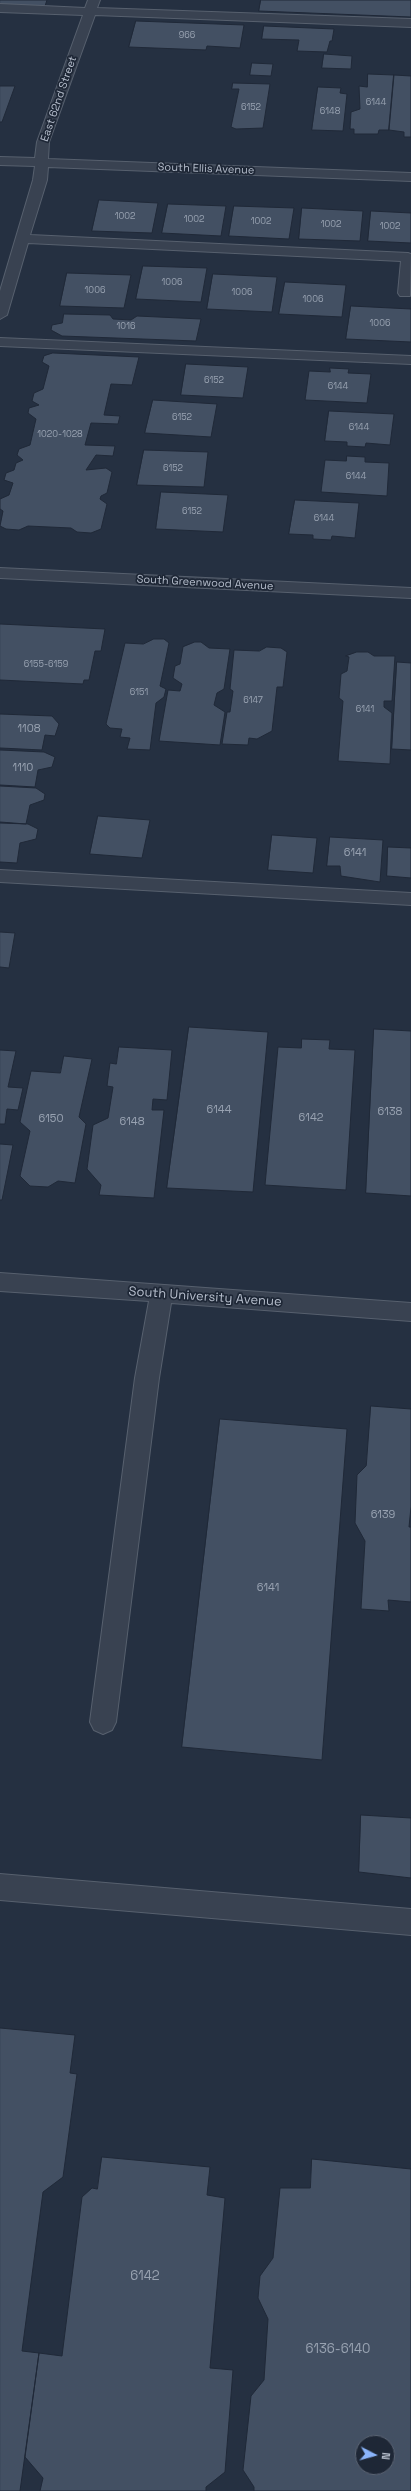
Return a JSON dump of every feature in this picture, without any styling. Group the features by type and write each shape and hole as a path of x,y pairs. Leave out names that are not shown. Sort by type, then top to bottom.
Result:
{"street":[{"path":"0,8 92,5 411,23"},
{"name":"East 62nd Street","path":"0,315 40,180 42,142 92,5"},
{"name":"South Ellis Avenue","path":"0,161 411,177"},
{"path":"23,239 408,257 405,293"},
{"path":"0,342 411,360"},
{"name":"South Greenwood Avenue","path":"0,573 411,593"},
{"path":"0,876 411,899"},
{"name":"South University Avenue","path":"0,1282 411,1312"},
{"path":"103,1722 147,1378 161,1294"},
{"path":"0,1887 411,1922"}],"building":[{"path":"0,0 47,0 45,6 0,5"},
{"path":"261,0 411,0 411,17 259,11"},
{"path":"136,21 244,25 240,48 207,46 206,50 129,47"},
{"path":"264,26 334,29 332,41 330,41 327,52 297,51 299,40 262,39"},
{"path":"324,54 352,56 351,69 322,68"},
{"path":"252,63 273,64 271,76 250,75"},
{"path":"368,74 394,75 389,130 379,130 378,134 354,134 354,129 350,129 351,112 360,109 359,86 367,87"},
{"path":"394,75 411,76 411,137 404,137 404,132 389,130"},
{"path":"233,83 270,84 263,128 236,129 231,127 239,89 232,89"},
{"path":"0,86 15,86 2,122 0,122"},
{"path":"318,87 341,88 340,93 347,94 343,131 312,130"},
{"path":"99,200 158,203 152,233 92,231"},
{"path":"168,204 226,206 221,236 162,233"},
{"path":"234,206 294,208 289,239 229,236"},
{"path":"302,208 363,211 360,241 299,239"},
{"path":"371,211 411,213 411,243 368,241"},
{"path":"143,266 207,268 201,302 136,299"},
{"path":"67,273 131,275 124,308 60,306"},
{"path":"213,274 277,277 272,312 207,309"},
{"path":"285,282 346,285 342,317 279,314"},
{"path":"351,306 411,309 411,342 346,339"},
{"path":"64,314 110,315 113,319 131,320 137,316 201,319 196,341 62,336 51,330 52,325 62,323"},
{"path":"53,353 139,357 132,385 111,384 104,415 120,416 118,424 91,423 85,445 115,446 113,456 96,455 86,470 106,468 112,472 107,493 101,496 100,499 107,504 101,529 91,533 77,532 71,528 28,526 19,530 6,529 0,526 3,511 0,509 0,499 9,495 13,483 4,480 6,473 14,470 16,463 23,460 17,455 19,449 30,445 36,419 28,413 29,408 39,405 32,401 34,393 43,389 49,366 42,362 44,356"},
{"path":"186,364 248,367 243,398 181,395"},
{"path":"330,368 349,369 348,373 371,374 367,403 305,400 309,371 330,372"},
{"path":"153,400 217,404 211,437 145,433"},
{"path":"329,411 394,414 390,445 366,443 365,447 347,446 347,442 325,441"},
{"path":"144,450 208,452 204,487 137,485"},
{"path":"347,456 365,457 365,462 389,463 387,496 321,492 325,460 346,461"},
{"path":"161,492 228,495 223,532 156,529"},
{"path":"295,500 359,503 355,538 332,536 331,540 313,539 313,535 289,534"},
{"path":"0,624 105,629 101,651 95,651 89,680 84,680 83,684 0,680"},
{"path":"154,639 164,639 169,643 160,686 166,689 164,697 156,703 150,750 127,749 130,738 120,737 122,729 110,728 106,724 125,643 143,644"},
{"path":"195,642 201,642 209,648 230,649 224,689 217,693 214,705 225,712 220,745 159,741 168,690 180,691 182,684 173,678 175,666 180,664 183,647"},
{"path":"267,647 281,648 287,652 283,687 277,687 272,731 257,739 249,738 248,745 222,744 227,712 230,712 233,691 230,689 234,650 259,651"},
{"path":"357,652 368,652 374,656 395,656 392,701 384,701 384,707 392,713 390,764 338,761 343,701 339,698 341,674 347,671 349,657 346,656"},
{"path":"397,662 411,663 411,750 392,749"},
{"path":"0,714 52,716 59,724 55,736 45,735 42,750 0,748"},
{"path":"0,750 44,752 55,757 52,767 38,770 35,787 0,785"},
{"path":"0,786 36,788 45,794 44,800 30,805 26,824 0,822"},
{"path":"98,816 150,820 142,858 90,854"},
{"path":"0,823 28,824 38,829 36,839 20,843 17,863 0,862"},
{"path":"272,835 317,838 313,873 268,870"},
{"path":"330,837 383,840 380,882 341,876 340,866 327,866"},
{"path":"388,847 411,848 411,878 387,876"},
{"path":"0,932 15,933 9,968 0,967"},
{"path":"189,1027 268,1032 253,1192 167,1188"},
{"path":"374,1029 411,1031 411,1196 366,1193"},
{"path":"302,1039 330,1040 329,1049 355,1050 346,1190 265,1185 278,1047 301,1048"},
{"path":"119,1047 172,1050 167,1100 153,1099 152,1110 164,1110 154,1198 99,1195 101,1185 87,1169 93,1125 108,1118 113,1087 107,1086 110,1063 116,1064"},
{"path":"0,1050 16,1051 8,1087 23,1088 18,1110 7,1109 5,1124 0,1124"},
{"path":"64,1056 92,1059 79,1117 86,1124 75,1183 58,1181 48,1187 30,1186 20,1176 30,1131 20,1122 31,1071 60,1073"},
{"path":"0,1144 13,1145 2,1200 0,1200"},
{"path":"371,1406 411,1409 411,1507 409,1527 411,1527 411,1602 388,1600 389,1611 361,1609 365,1541 355,1523 357,1475 366,1466"},
{"path":"220,1419 347,1429 322,1760 182,1747"},
{"path":"361,1815 411,1818 411,1878 359,1872"},
{"path":"0,2028 75,2035 70,2073 77,2074 63,2177 43,2192 22,2351 39,2353 20,2491 0,2491"},
{"path":"102,2157 210,2167 207,2195 225,2198 210,2368 233,2370 225,2472 206,2487 206,2491 40,2491 43,2478 25,2457 39,2353 62,2356 82,2197 92,2188 97,2189"},
{"path":"312,2159 411,2169 411,2491 254,2491 254,2487 243,2470 251,2396 264,2380 268,2319 258,2298 260,2276 273,2258 280,2188 310,2188"}]}
